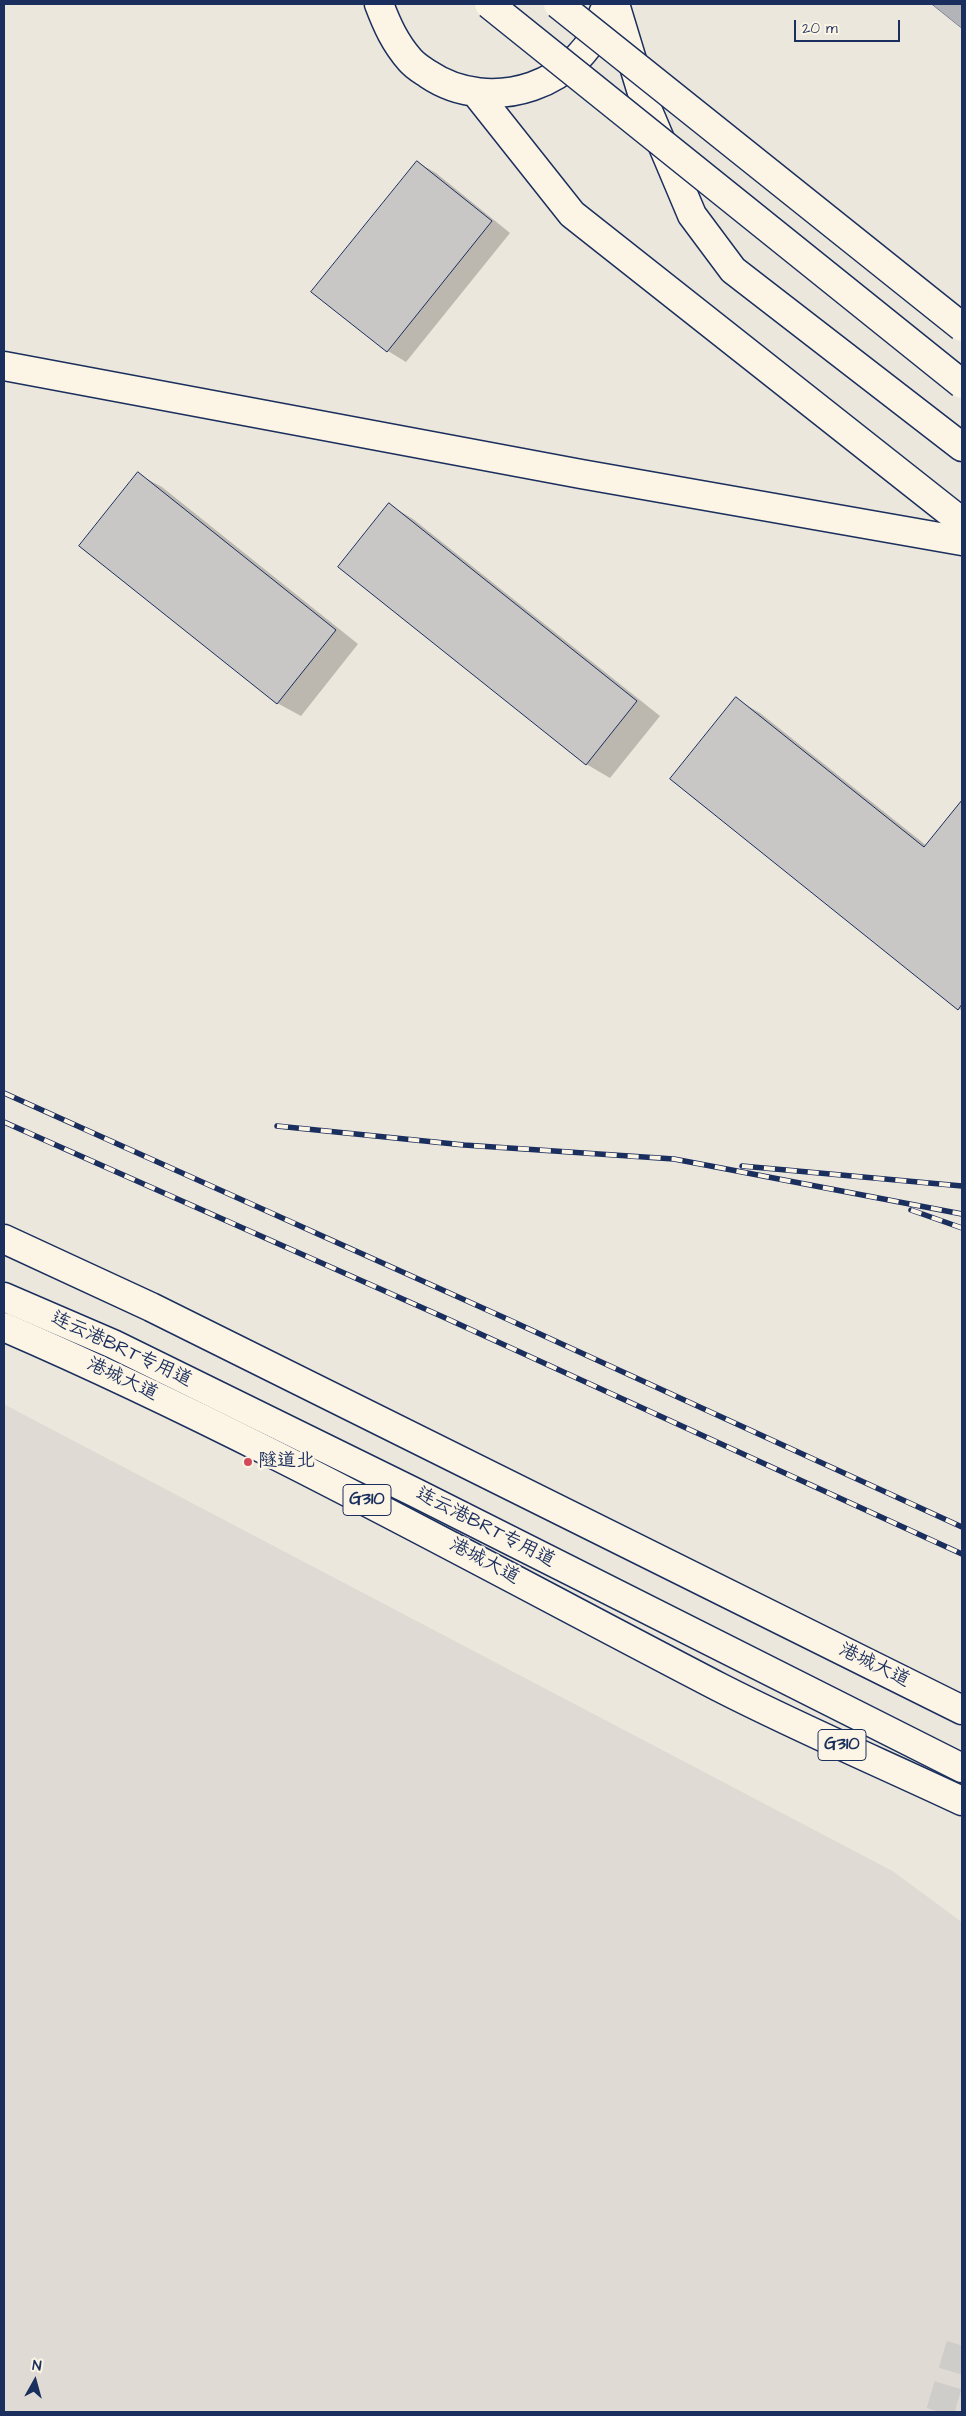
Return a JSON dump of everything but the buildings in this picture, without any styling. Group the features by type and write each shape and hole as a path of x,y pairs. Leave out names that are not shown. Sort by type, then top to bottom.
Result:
{"main road":[{"path":"379,4 389,32 411,62 441,82 476,93 513,93 548,81 578,59 600,26 606,4"},
{"path":"489,4 962,384"},
{"path":"558,4 962,326"},
{"path":"615,4 646,106 692,215 733,270 962,447"},
{"path":"476,93 572,214 962,522"},
{"path":"4,366 581,474 962,541"},
{"name":"港城大道","path":"4,1238 151,1307 962,1710"},
{"name":"连云港BRT专用道","path":"4,1297 113,1344 407,1488 962,1768"},
{"name":"港城大道","path":"4,1327 107,1372 326,1480 722,1688 962,1801"}],"shaded area":[{"path":"4,4 932,4 962,28 962,1922 893,1871 4,1404"},
{"path":"932,4 962,4 962,28"},
{"path":"4,1404 893,1871 962,1922 962,2412 4,2412"}],"tunnel":[{"path":"940,2412 962,2339"}],"railway":[{"path":"4,1093 505,1318 962,1527"},
{"path":"4,1122 441,1316 962,1554"},
{"path":"277,1126 464,1145 674,1159 962,1214"},
{"path":"742,1166 962,1186"},
{"path":"911,1210 962,1228"}],"place":[{"name":"隧道北","path":"248,1462"}]}
